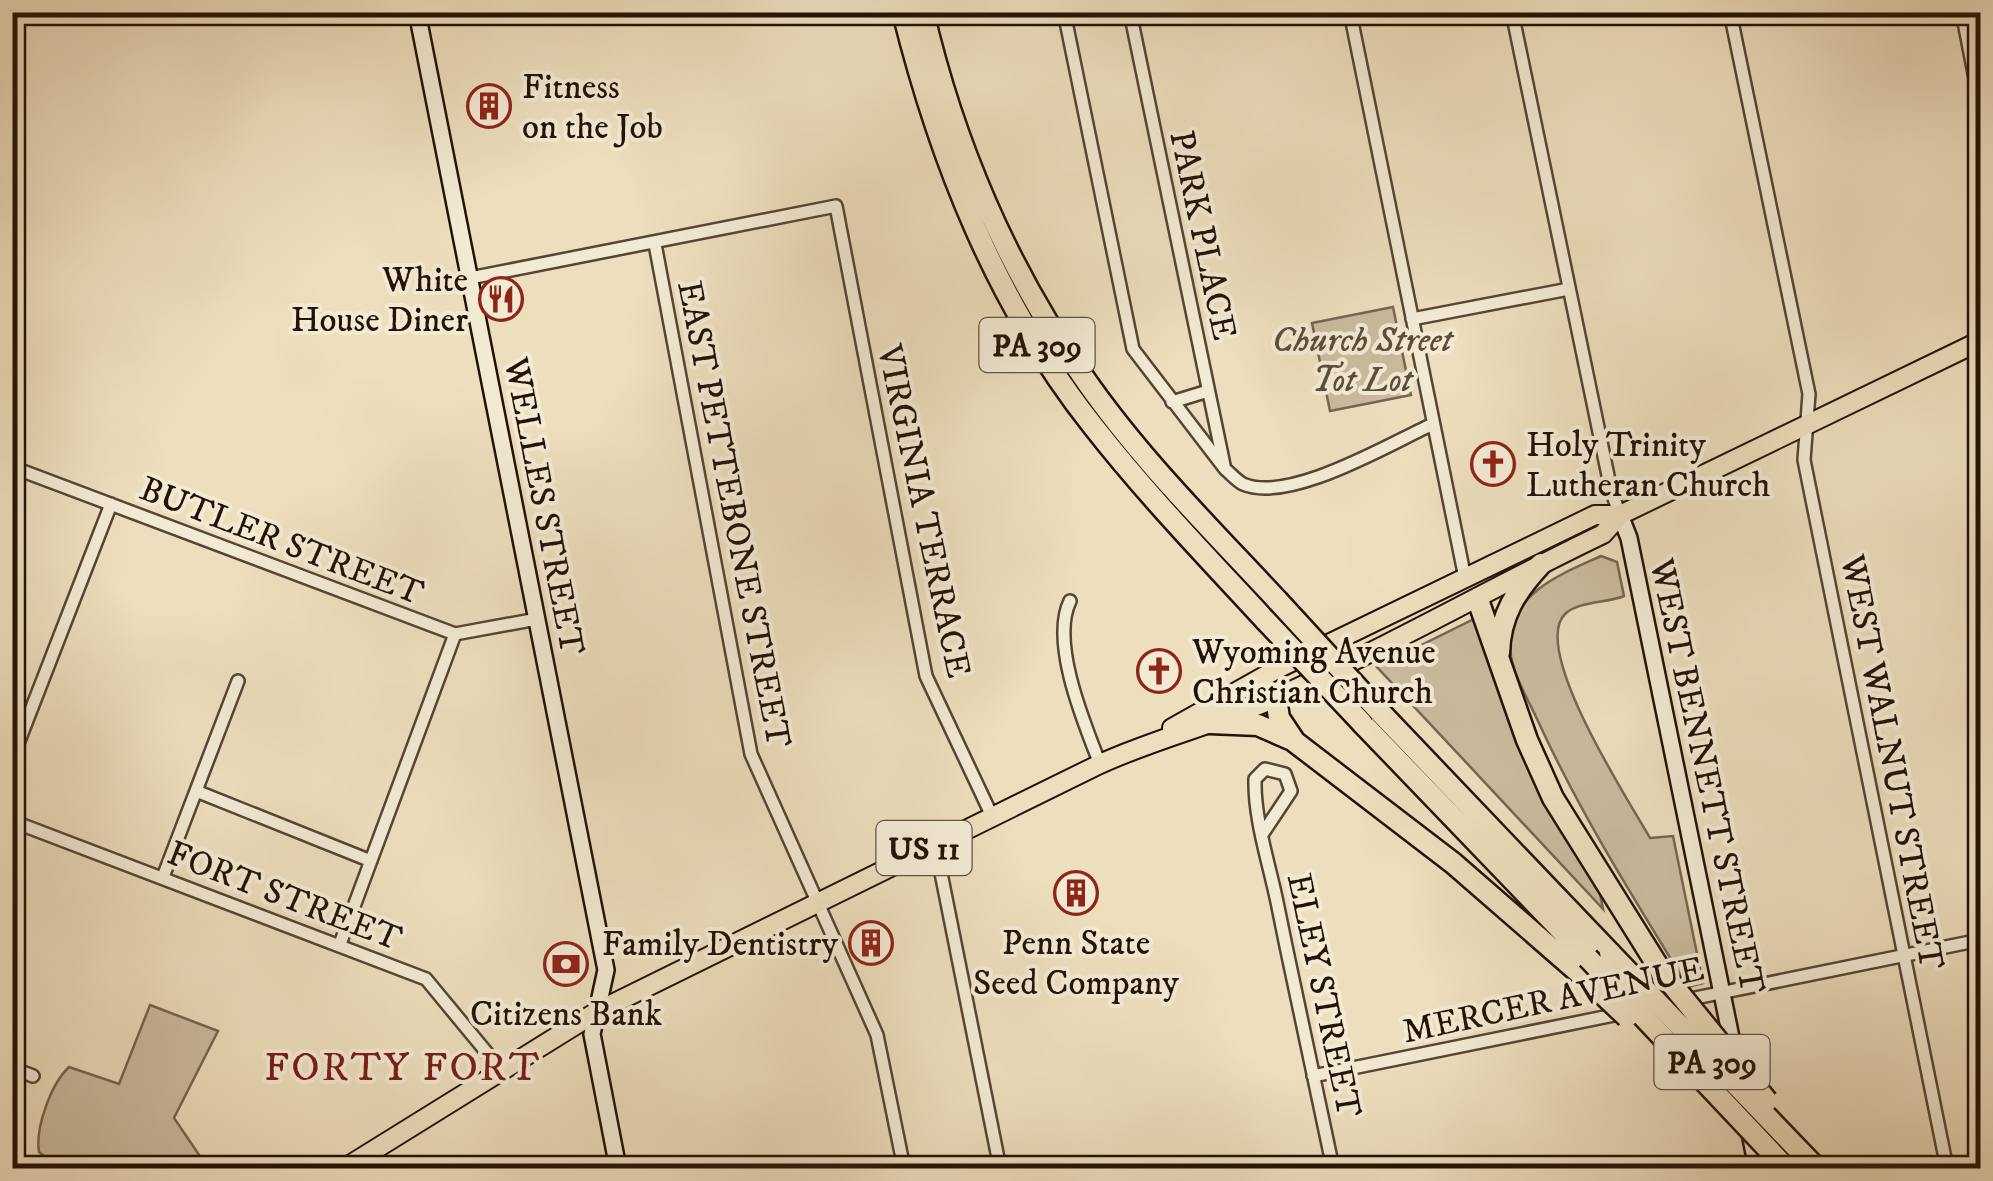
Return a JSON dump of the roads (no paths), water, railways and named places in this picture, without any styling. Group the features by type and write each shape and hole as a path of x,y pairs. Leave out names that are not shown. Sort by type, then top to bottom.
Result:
{"highway":[{"name":"PA 309","path":"903,12 925,100 945,154 1013,307 1092,425 1266,621 1371,717 1610,953 1819,1168"},
{"name":"PA 309","path":"924,12 958,134 1035,302 1084,379 1129,436 1278,602 1371,717 1783,1168"},
{"path":"1499,660 1508,609 1541,564"},
{"path":"1478,600 1554,798 1661,971 1819,1168"},
{"path":"1276,698 1279,718 1294,742"},
{"path":"1210,723 1258,725 1294,742 1453,863 1592,984 1783,1168"}],"main road":[{"name":"WELLES STREET","path":"417,12 606,970 592,1042 618,1168"},
{"name":"US 11","path":"344,1168 598,1011 1100,764 1160,737 1276,698 1603,534 1620,515 1980,342"},
{"name":"US 11","path":"1160,737 1202,707 1464,578 1595,515 1620,515"},
{"name":"WEST BENNETT STREET","path":"1620,515 1758,1168"},
{"path":"1464,578 1478,600"},
{"path":"1276,698 1279,668"}],"street":[{"path":"1064,12 1133,349 1225,469 1242,484 1273,488 1302,482 1433,424"},
{"name":"PARK PLACE","path":"1130,12 1225,469"},
{"path":"1350,12 1464,578"},
{"path":"1512,12 1611,490 1620,515"},
{"name":"WEST WALNUT STREET","path":"1730,12 1808,390 1804,456 1947,1168"},
{"path":"1962,12 1980,104"},
{"name":"VIRGINIA TERRACE","path":"654,244 836,206 926,676 992,816"},
{"path":"470,278 654,244"},
{"name":"EAST PETTEBONE STREET","path":"654,244 751,754 820,900 877,1035 904,1168"},
{"path":"1412,318 1570,290"},
{"path":"1172,402 1208,390"},
{"name":"BUTLER STREET","path":"12,466 456,634 537,619"},
{"path":"12,758 111,504"},
{"path":"1070,601 1063,618 1064,637 1076,693 1100,764"},
{"path":"340,944 456,634"},
{"path":"164,877 238,682"},
{"name":"ELEY STREET","path":"1263,832 1291,791 1285,774 1265,769 1255,779 1263,832 1332,1168"},
{"path":"196,791 371,860"},
{"name":"FORT STREET","path":"12,821 426,979 502,1071"},
{"path":"935,843 1000,1168"},
{"name":"MERCER AVENUE","path":"1313,1076 1980,940"},
{"path":"12,1068 33,1076"}],"place":[{"name":"Fitness on the Job","path":"489,106"},
{"name":"White House Diner","path":"501,299"},
{"name":"Holy Trinity Lutheran Church","path":"1493,464"},
{"name":"Wyoming Avenue Christian Church","path":"1159,671"},
{"name":"Penn State Seed Company","path":"1076,893"},
{"name":"Family Dentistry","path":"871,943"},
{"name":"Citizens Bank","path":"566,964"}],"district":[{"name":"FORTY FORT","path":"403,1066"}],"park label":[{"name":"Church Street Tot Lot","path":"1362,359"}]}
